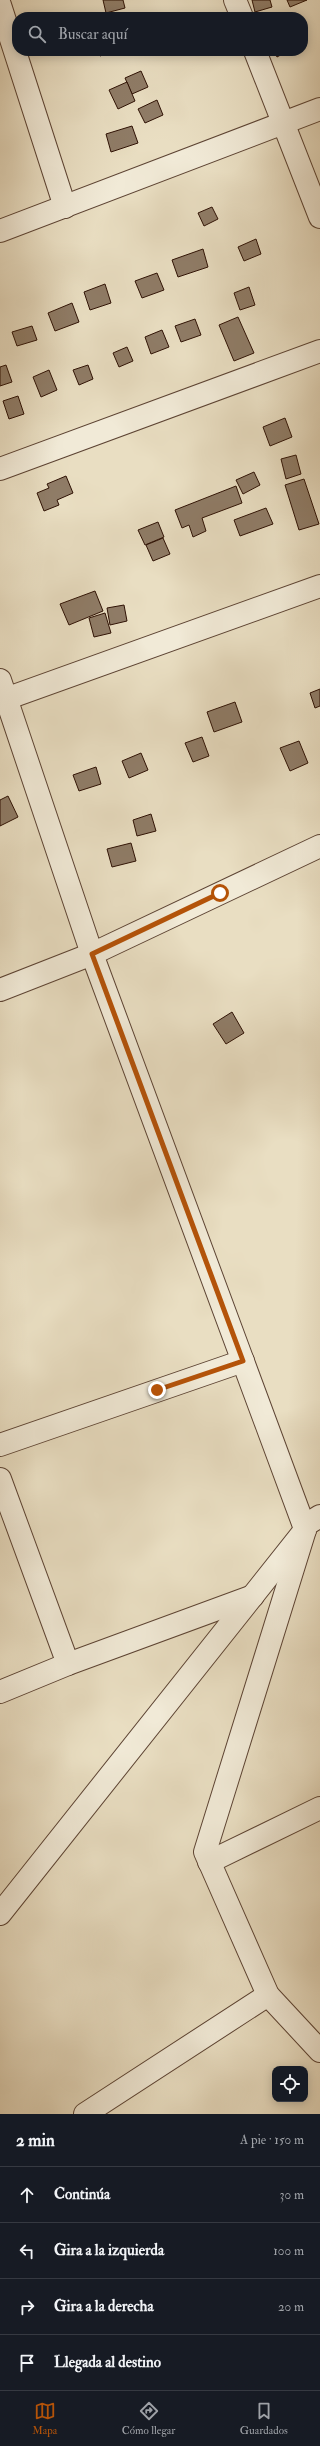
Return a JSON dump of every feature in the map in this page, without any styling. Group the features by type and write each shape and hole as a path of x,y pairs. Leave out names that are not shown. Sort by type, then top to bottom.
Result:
{"street":[{"path":"235,0 240,12"},
{"path":"0,6 12,43"},
{"path":"16,56 65,207"},
{"path":"257,56 320,217"},
{"path":"0,231 320,110"},
{"path":"0,469 320,352"},
{"path":"320,586 2,693 92,954 243,1361 310,1524 205,1852 268,1995 320,2051"},
{"path":"0,990 92,954 320,846"},
{"path":"0,1445 243,1361"},
{"path":"0,1479 68,1664"},
{"path":"0,1914 310,1524"},
{"path":"0,1692 68,1664 253,1596"},
{"path":"209,1862 320,1808"},
{"path":"85,2114 268,1995"}],"building":[{"path":"103,0 123,0 125,8 106,12"},
{"path":"252,0 270,0 272,7 255,12"},
{"path":"287,0 307,0 290,7"},
{"path":"141,71 148,87 132,94 125,78"},
{"path":"127,82 135,101 118,109 109,90"},
{"path":"157,100 163,115 145,123 138,109"},
{"path":"132,126 138,143 111,152 106,134"},
{"path":"212,207 218,219 204,226 198,213"},
{"path":"256,239 261,254 244,261 238,247"},
{"path":"203,249 208,267 178,277 172,260"},
{"path":"157,273 164,290 142,298 135,281"},
{"path":"105,284 111,303 90,310 84,292"},
{"path":"249,287 255,305 240,310 234,293"},
{"path":"72,303 79,322 55,331 48,313"},
{"path":"238,317 254,353 234,361 219,325"},
{"path":"195,319 201,335 181,342 175,326"},
{"path":"32,326 37,340 17,346 12,332"},
{"path":"162,330 169,347 151,354 145,337"},
{"path":"127,347 133,361 119,367 113,353"},
{"path":"6,365 12,382 0,386 0,367"},
{"path":"88,365 93,379 79,385 73,370"},
{"path":"49,370 57,390 41,397 33,377"},
{"path":"18,396 24,414 9,419 3,401"},
{"path":"285,418 292,437 270,446 263,427"},
{"path":"296,455 301,474 286,479 281,459"},
{"path":"254,472 260,485 243,494 236,480"},
{"path":"66,476 73,493 57,500 59,505 44,511 37,493 49,488 47,484"},
{"path":"304,479 319,524 299,530 285,485"},
{"path":"236,486 242,503 202,518 206,531 193,537 189,525 182,528 175,510"},
{"path":"266,508 273,524 240,536 234,520"},
{"path":"158,522 164,537 145,545 138,530"},
{"path":"163,538 170,554 153,561 146,545"},
{"path":"95,591 103,611 69,625 60,604"},
{"path":"124,605 127,621 110,625 107,608"},
{"path":"105,613 111,633 94,637 89,618"},
{"path":"320,689 320,706 315,708 310,693"},
{"path":"235,702 242,722 214,732 207,712"},
{"path":"202,737 209,756 193,762 185,743"},
{"path":"299,741 308,763 290,771 280,748"},
{"path":"141,753 148,770 129,778 122,761"},
{"path":"96,767 101,784 79,791 73,775"},
{"path":"8,796 18,817 0,826 0,800"},
{"path":"151,814 156,831 137,836 133,820"},
{"path":"131,843 136,861 112,867 107,849"},
{"path":"232,1012 244,1033 226,1044 213,1024"}],"route":[{"path":"157,1390 243,1361 92,954 220,893"}]}
